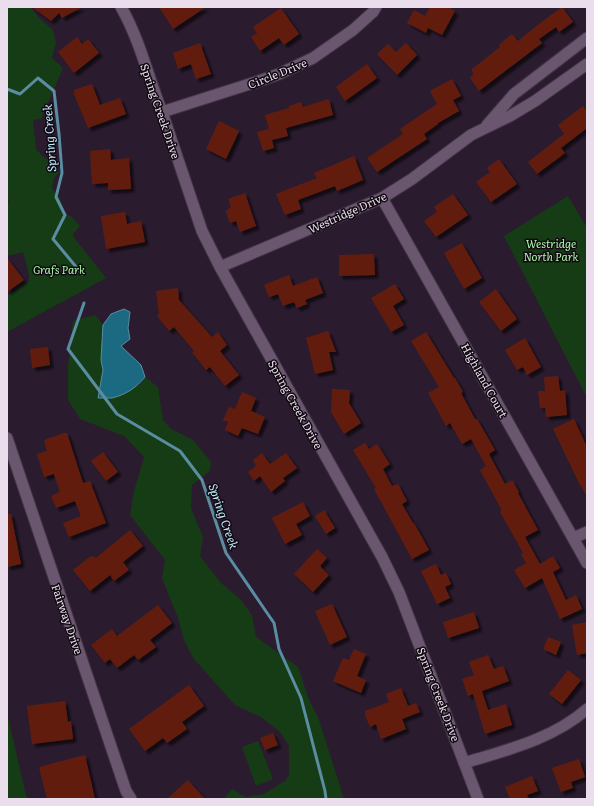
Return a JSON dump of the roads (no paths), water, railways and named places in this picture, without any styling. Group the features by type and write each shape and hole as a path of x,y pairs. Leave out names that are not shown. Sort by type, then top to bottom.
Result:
{"street":[{"name":"Spring Creek Drive","path":"121,7 139,46 202,231 220,267 400,592 478,799"},
{"name":"Circle Drive","path":"162,112 279,74 314,58 353,30 373,12 376,7"},
{"name":"Westridge Drive","path":"486,127 514,94 587,38"},
{"name":"Westridge Drive","path":"220,267 382,198 412,179 471,135 510,116 535,101 587,64"},
{"name":"Highland Court","path":"382,198 587,563"},
{"name":"Fairway Drive","path":"7,438 126,791 131,799"},
{"path":"573,538 587,532"},
{"path":"464,763 524,744 556,730 571,722 587,709"}],"water":[{"path":"124,309 130,312 128,328 130,339 121,346 141,365 145,377 134,388 126,393 112,398 98,398 103,370 101,360 103,325 111,314"}],"waterway":[{"name":"Spring Creek","path":"7,89 20,94 38,78 54,91 62,173 56,197 65,215 53,239 82,274"},
{"name":"Spring Creek","path":"84,303 68,349 117,414 180,451 202,480 226,553 274,623 279,649 301,698 326,799"}],"park label":[{"name":"Westridge North Park","path":"551,249"},
{"name":"Grafs Park","path":"59,269"}]}
